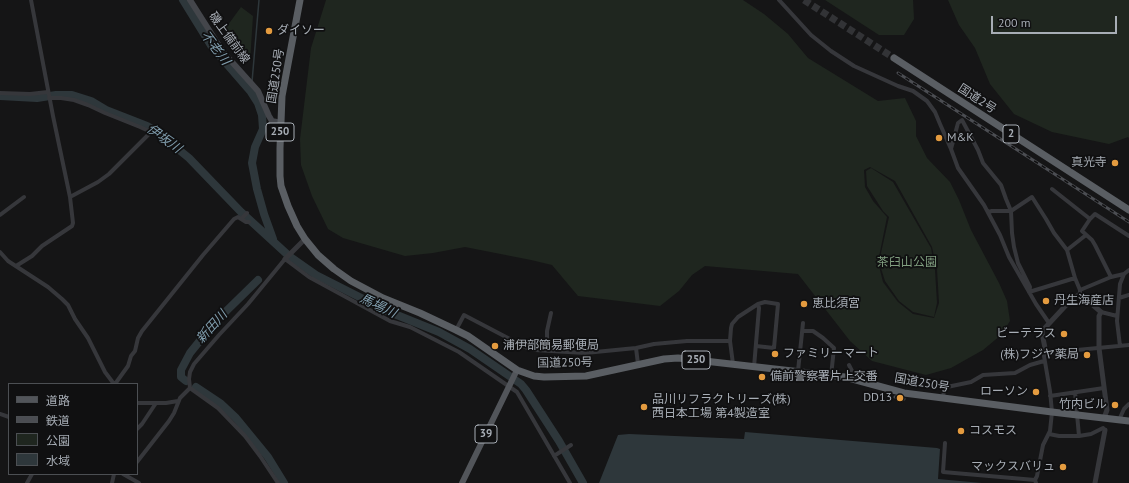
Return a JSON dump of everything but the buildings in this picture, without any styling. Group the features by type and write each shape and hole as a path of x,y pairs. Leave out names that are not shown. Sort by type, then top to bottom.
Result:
{"highway":[{"name":"国道250号","path":"300,0 282,96 280,176 281,186 297,226 305,239 325,261 351,281 383,298 420,313 468,336 517,372 544,377 586,376 638,364 678,358 798,371 853,380 904,393 1129,421"},
{"name":"国道2号","path":"894,58 1129,210"}],"main road":[{"name":"磯上備前線","path":"190,0 223,52 251,83 261,97 272,121 281,123"},
{"name":"39","path":"462,483 517,372"}],"street":[{"path":"16,266 72,226 73,223 70,197 31,0"},
{"path":"779,0 811,35 831,51 854,66 898,86 913,91 928,101 935,112 958,168 984,205 1000,235 1009,257 1049,323"},
{"path":"0,93 49,95 81,102 153,130 109,174 98,182 70,197"},
{"path":"951,149 958,123 962,120 978,150 983,163 1001,185 1010,211 1011,228 1018,263 1030,287 1030,292"},
{"path":"1052,189 1090,219"},
{"path":"0,215 24,197"},
{"path":"988,212 1010,211 1032,198 1054,233 1067,250 1080,292 1101,312 1118,316"},
{"path":"1111,277 1095,244 1082,231 1095,214 1129,236"},
{"path":"115,383 128,366 142,331 203,255 234,219 238,217 246,222 249,222"},
{"path":"1067,250 1086,235"},
{"path":"278,483 245,436 218,408 190,388 189,379 190,372 194,364 248,304 286,258 305,239"},
{"path":"0,252 8,261 48,287 68,305 113,383"},
{"path":"286,258 309,277 390,321 410,328 459,352 510,386 517,392 570,483"},
{"path":"945,443 942,472 1035,482 1043,445 1050,431 1052,412 1044,361 1044,356 1046,353 1042,333 1043,330 1080,292 1111,277 1124,274 1129,270"},
{"path":"1120,346 1117,321 1120,284 1124,274"},
{"path":"1030,292 1075,278"},
{"path":"1119,298 1129,295"},
{"path":"733,364 730,341 731,328 735,320 758,304 765,302 778,304 774,348 756,346"},
{"path":"754,367 759,308 758,304"},
{"path":"1101,312 1099,316 1099,348 1107,410 1104,418"},
{"path":"549,350 547,343 547,331 551,313"},
{"path":"456,330 464,315 527,348 535,350 585,353 687,341 730,341"},
{"path":"798,371 803,323"},
{"path":"802,331 813,331 834,348 830,376"},
{"path":"1046,353 1129,345"},
{"path":"636,348 638,364"},
{"path":"943,398 944,390 947,387 970,382 984,375 1015,373 1030,365 1044,361"},
{"path":"849,365 853,373 853,380"},
{"path":"138,461 169,420 178,406 178,401 190,388"},
{"path":"1050,396 1104,388"},
{"path":"1075,392 1080,436"},
{"path":"138,403 166,403 178,401"},
{"path":"138,427 142,424 156,403"},
{"path":"1119,420 1124,409 1129,404"},
{"path":"1049,434 1059,436 1080,436 1104,429"},
{"path":"1095,483 1104,429"},
{"path":"555,455 571,445"},
{"path":"126,475 139,483"}],"green space":[{"path":"326,0 743,0 764,14 788,34 808,58 878,101 905,98 916,121 916,136 927,158 950,182 971,230 999,283 1007,301 1010,321 1001,335 983,350 951,368 926,375 872,361 850,341 798,274 705,266 692,275 679,291 660,306 578,296 552,265 531,260 465,247 405,256 343,238 328,229 312,196 301,165 300,139 311,48","holes":["870,167 895,181 932,247 937,269 939,303 934,318 913,314 898,302 883,282 878,262 887,217 873,201 865,187 864,170"]},
{"path":"825,0 913,0 914,19 904,35 879,35"},
{"path":"948,0 1129,0 1129,138 1128,137 1109,144 1052,132 1014,114 990,84 975,48 959,25"},
{"path":"241,7 253,16 250,62 225,29"},
{"name":"茶臼山公園","path":"871,168 893,182 931,248 935,270 937,303 934,317 913,312 899,301 885,281 879,262 889,217 883,211 867,186 866,171"}],"water":[{"path":"745,432 937,448 940,449 938,479 982,483 599,483 618,435 629,434 744,439"}],"waterway":[{"name":"馬場川","path":"183,0 212,47 251,92 258,103 262,115 263,129 255,147 252,163 257,189 273,239"},
{"path":"252,82 259,0"},
{"name":"馬場川","path":"0,96 37,98 56,95 72,95 91,101 106,110 147,126 157,132 189,158 241,212 289,256 316,275 387,311 439,332 470,349 521,384 559,441 583,483"},
{"name":"新田川","path":"186,381 181,377 181,370 190,353 215,322 258,280"},
{"name":"新田川","path":"196,387 220,403 236,418 268,457 284,483"}],"tunnel":[{"path":"804,0 894,58"}],"railway":[{"path":"898,73 1129,222"},
{"path":"895,397 904,399"}],"place":[{"name":"ダイソー","path":"269,31"},
{"name":"M&K","path":"939,138"},
{"name":"真光寺","path":"1115,163"},
{"name":"丹生海産店","path":"1046,301"},
{"name":"恵比須宮","path":"804,304"},
{"name":"ビーテラス","path":"1064,334"},
{"name":"浦伊部簡易郵便局","path":"495,346"},
{"name":"ファミリーマート","path":"775,354"},
{"name":"(株)フジヤ薬局","path":"1087,355"},
{"name":"備前警察署片上交番","path":"762,377"},
{"name":"ローソン","path":"1036,392"},
{"name":"DD13","path":"900,398"},
{"name":"竹内ビル","path":"1115,405"},
{"name":"品川リフラクトリーズ(株) 西日本工場 第4製造室","path":"644,407"},
{"name":"コスモス","path":"961,431"},
{"name":"マックスバリュ","path":"1063,467"}],"water label":[{"name":"不老川","path":"215,48"},
{"name":"伊坂川","path":"164,139"}]}
